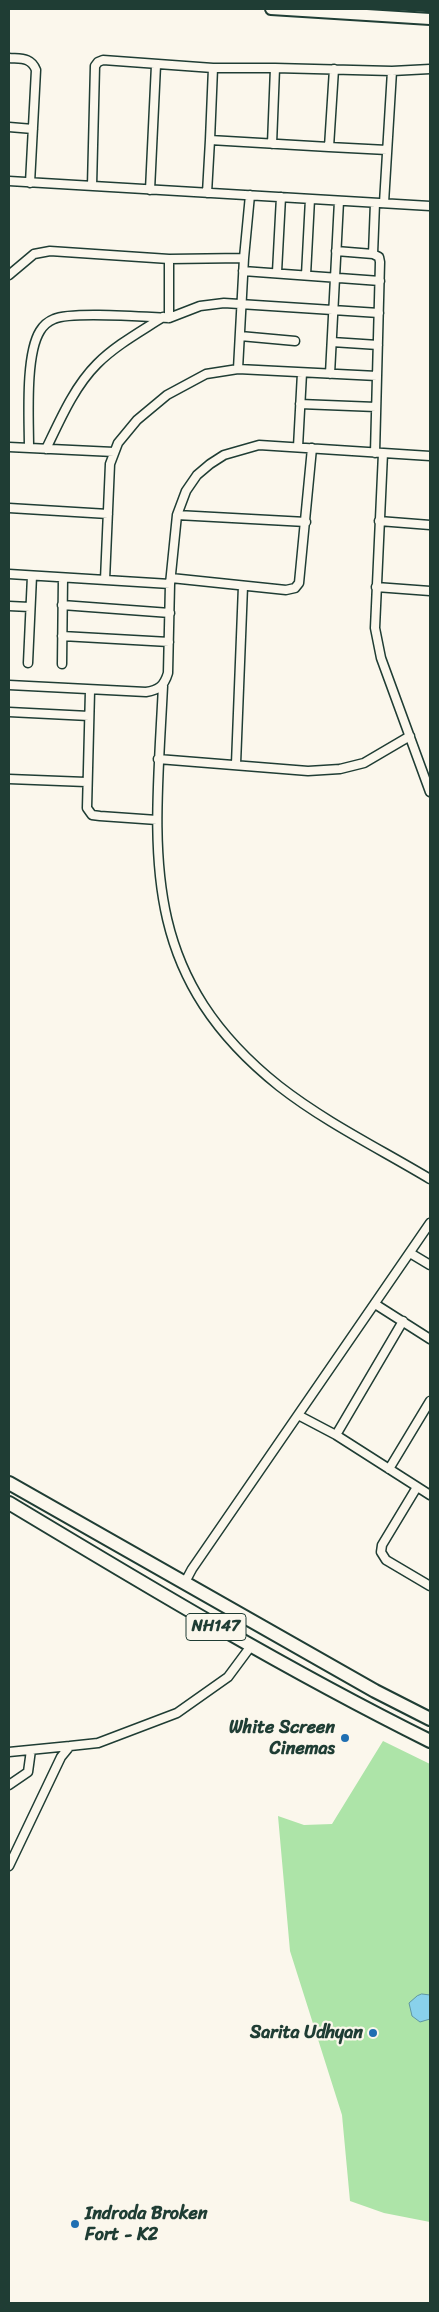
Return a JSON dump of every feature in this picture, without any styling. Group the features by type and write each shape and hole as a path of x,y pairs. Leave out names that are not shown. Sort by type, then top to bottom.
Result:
{"highway":[{"name":"NH147","path":"9,1483 184,1584 375,1691 430,1719"},
{"name":"NH147","path":"9,1502 264,1654 430,1741"},
{"path":"264,1654 275,1635"}],"street":[{"path":"271,9 430,19"},
{"path":"9,58 28,60 33,63 36,70 30,183"},
{"path":"92,186 95,66 103,60 213,68 392,71 430,69"},
{"path":"150,190 156,65"},
{"path":"207,193 213,68"},
{"path":"272,144 275,68"},
{"path":"329,147 334,69"},
{"path":"373,254 387,150 392,71"},
{"path":"9,127 33,129"},
{"path":"210,140 387,150"},
{"path":"9,181 430,206"},
{"path":"9,190 17,182"},
{"path":"238,369 243,271 250,195"},
{"path":"277,272 281,197"},
{"path":"306,275 310,199"},
{"path":"330,374 339,201"},
{"path":"336,251 373,254 380,257 376,407 379,453 379,521 375,628 381,658 410,736 427,773 430,792"},
{"path":"9,275 28,257 41,252 169,259 244,258"},
{"path":"166,318 169,259"},
{"path":"243,271 380,281"},
{"path":"46,449 75,392 96,364 123,342 166,318 200,306 224,303 379,313"},
{"path":"29,448 29,402 32,358 40,330 56,318 95,315 166,318"},
{"path":"240,336 295,341"},
{"path":"332,342 378,345"},
{"path":"105,580 110,464 114,452 137,420 167,394 206,374 238,369 377,376"},
{"path":"298,447 302,372"},
{"path":"300,404 376,407"},
{"path":"430,456 259,445 224,455 197,475 186,491 177,515 170,581 168,673 163,686 158,759 157,820 158,861 166,920 175,951 185,975 200,1001 246,1056 280,1086 310,1108 430,1179"},
{"path":"9,447 114,452"},
{"path":"9,574 105,580 170,581 292,590 298,585 306,522 312,448"},
{"path":"9,508 108,514"},
{"path":"177,515 306,522"},
{"path":"379,521 430,525"},
{"path":"28,663 32,576"},
{"path":"62,664 63,578"},
{"path":"236,764 243,586"},
{"path":"376,587 430,591"},
{"path":"62,605 170,613"},
{"path":"9,606 30,607"},
{"path":"62,636 168,642"},
{"path":"9,685 146,692 163,686"},
{"path":"90,690 86,782 87,808 92,815 157,820"},
{"path":"9,712 89,716"},
{"path":"158,759 308,771 340,769 364,763 410,736"},
{"path":"9,779 86,782"},
{"path":"184,1584 192,1569 430,1223"},
{"path":"410,1253 430,1265"},
{"path":"375,1304 430,1339"},
{"path":"336,1435 403,1321"},
{"path":"389,1469 429,1406"},
{"path":"298,1415 336,1435 430,1495"},
{"path":"417,1487 382,1546 381,1552 386,1560 430,1586"},
{"path":"9,1752 98,1743 177,1713 228,1677 251,1646"},
{"path":"9,1866 61,1757 70,1746"},
{"path":"9,1785 28,1772 31,1750"}],"green space":[{"name":"Sarita Udhyan","path":"383,1741 430,1764 430,2222 384,2213 350,2201 342,2115 290,1951 278,1816 304,1825 332,1824"}],"water":[{"path":"422,1994 430,1995 430,2019 420,2022 412,2016 409,2003"}],"railway":[{"path":"396,9 430,11"}],"place":[{"name":"White Screen Cinemas","path":"345,1738"},
{"name":"Sarita Udhyan","path":"373,2033"},
{"name":"Indroda Broken Fort - K2","path":"75,2224"}]}
